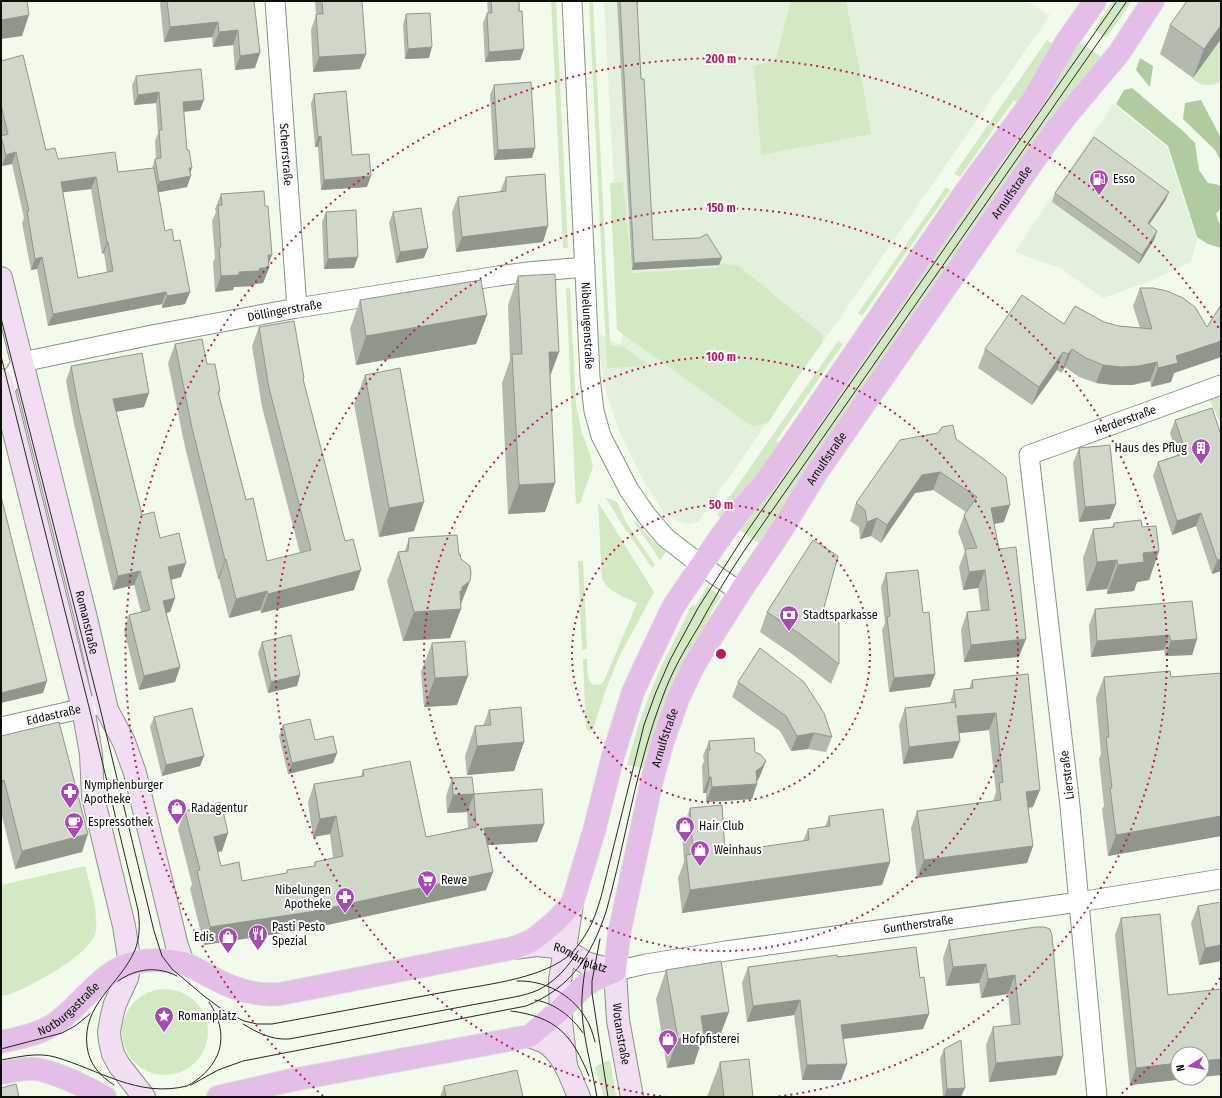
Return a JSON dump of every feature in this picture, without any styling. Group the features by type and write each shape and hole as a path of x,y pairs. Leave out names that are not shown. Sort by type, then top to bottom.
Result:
{"main road":[{"path":"566,1066 560,1010 560,980 572,904 594,831 613,756 633,692 673,607 721,536 762,486 793,443 966,191 1033,100 1065,44 1095,1"},
{"name":"Arnulfstraße","path":"615,971 619,934 652,780 663,741 678,699 694,665 779,534 817,472 1046,142 1067,114 1119,53 1153,1"},
{"name":"Romanstraße","path":"1,278 86,618 107,710 124,742 135,773 175,938 183,963"},
{"name":"Romanstraße","path":"2,387 83,708 91,754 93,797 124,926 130,964"},
{"path":"514,948 533,940 556,922 572,904"},
{"name":"Romanplatz","path":"130,964 149,960 163,960 183,963 228,985 244,990 271,995 514,948 542,946 564,949 586,963 615,971"},
{"path":"130,964 127,978 115,1004 109,1032 113,1054 119,1065 144,1097"},
{"name":"Notburgastraße","path":"1,1042 36,1033 52,1026 104,979 113,972 130,964"},
{"name":"Romanplatz","path":"530,1036 560,1010 583,987 592,981 615,971"},
{"name":"Wotanstraße","path":"615,971 618,1020 632,1097"},
{"path":"218,1097 286,1082 530,1036 545,1042 556,1052 566,1066 579,1097"},
{"path":"1,1073 28,1069 41,1070 105,1097"}],"street":[{"name":"Scherrstraße","path":"275,1 297,308"},
{"name":"Nibelungenstraße","path":"572,1 590,376 594,411 601,436 625,484 647,516 666,538 740,592"},
{"name":"Döllingerstraße","path":"22,362 152,334 297,308 505,275 560,268 585,267"},
{"path":"2,387 22,362"},
{"name":"Herderstraße","path":"1029,455 1221,385"},
{"name":"Lierstraße","path":"1029,455 1070,806 1097,1097"},
{"name":"Eddastraße","path":"1,728 106,703"},
{"name":"Guntherstraße","path":"615,971 646,964 764,946 1079,902 1221,879"}],"shaded area":[{"path":"604,1 1027,1 1050,15 698,522 688,524 677,521 664,513 643,480 620,433 605,388 596,332 620,345 622,335"},
{"path":"1113,104 1167,147 1197,240 1191,262 1148,282 1103,298 1060,268 1015,252"}],"green space":[{"path":"551,1 556,1 568,248 563,248"},
{"path":"589,1 593,1 610,345 625,348 647,364 647,366 607,368"},
{"path":"791,1 846,1 871,134 761,155 754,66 775,61"},
{"path":"1113,1 1132,1 1106,38 1094,29"},
{"path":"1221,39 1221,82 1203,85 1196,82 1193,79"},
{"path":"1047,40 1053,44 1019,103 1014,100 960,177 954,174"},
{"path":"1078,41 1102,57 762,545 739,530 871,346 1025,126"},
{"path":"1140,58 1153,66 1150,87 1136,70"},
{"path":"1132,88 1195,143 1199,170 1208,183 1219,185 1221,189 1221,208 1216,214 1219,223 1221,224 1221,248 1208,244 1197,237 1168,146 1116,104 1124,90"},
{"path":"1201,100 1221,138 1221,161 1215,150 1183,119 1185,103"},
{"path":"623,182 632,273 717,268 719,263 739,266 823,335 822,343 801,371 768,423 752,426 617,330 610,183"},
{"path":"946,187 950,190 862,316 858,313"},
{"path":"566,288 570,288 576,405 582,433 593,467 581,503 576,504"},
{"path":"838,341 843,344 776,441 779,443 757,478 723,519 717,515"},
{"path":"1221,395 1221,425 1209,398"},
{"path":"606,498 617,502 626,522 655,565 652,568 621,523"},
{"path":"598,502 654,592 619,657 605,692 593,729 588,731 586,728 583,659 587,659 588,677 591,683 593,685 601,684 604,681 637,603 612,590 604,583 602,578"},
{"path":"636,521 650,538 666,552 660,560 634,522"},
{"path":"578,561 583,561 587,649 582,650"},
{"path":"707,587 721,596 709,615 712,617 646,769 627,765 639,723 661,667 692,605 695,606"},
{"path":"85,866 96,914 96,930 93,939 75,957 63,966 37,982 16,992 1,996 1,885"},
{"path":"165,989 181,992 189,996 201,1008 205,1016 208,1032 205,1048 201,1056 189,1068 181,1072 165,1075 149,1072 141,1068 129,1056 125,1048 122,1032 125,1016 129,1008 141,996 149,992"},
{"path":"610,1059 616,1097 604,1097 595,1067"}],"building":[{"path":"1,1 27,1 29,15 1,20"},
{"path":"167,1 254,1 260,53 240,56 238,30 219,32 218,22 170,27"},
{"path":"322,1 362,1 366,54 319,57 316,14 323,14"},
{"path":"491,1 519,1 519,11 522,11 524,49 489,52 487,13 492,13"},
{"path":"620,1 639,1 637,2 641,79 644,79 653,240 699,238 707,234 722,258 634,263"},
{"path":"1187,1 1221,1 1221,25 1204,49 1170,25"},
{"path":"430,13 432,47 408,49 406,14"},
{"path":"23,55 46,150 55,148 58,159 115,152 118,172 154,168 165,231 172,229 174,241 180,240 190,292 167,296 166,292 53,314 42,257 35,259 27,211 29,211 16,152 6,155 1,136 8,134 1,105 1,61","holes":["96,177 113,271 78,278 61,182"]},
{"path":"201,69 204,100 183,102 187,150 189,150 192,168 189,168 191,176 159,182 155,159 161,158 159,130 162,130 159,92 138,95 136,76"},
{"path":"531,82 535,148 498,150 494,85"},
{"path":"346,91 352,155 369,154 371,176 324,180 321,136 318,137 314,94"},
{"path":"1094,137 1169,192 1148,223 1157,231 1142,255 1055,193"},
{"path":"545,174 548,226 462,237 458,197 506,191 506,177"},
{"path":"264,191 265,206 268,206 272,255 268,255 269,268 260,268 259,271 239,272 239,275 221,276 219,247 221,247 218,205 222,205 221,194"},
{"path":"421,208 428,248 400,252 393,212"},
{"path":"356,210 358,257 328,259 326,212"},
{"path":"555,274 559,352 549,352 555,483 519,485 512,354 522,354 518,276"},
{"path":"481,280 487,315 366,336 360,300"},
{"path":"1140,288 1153,288 1167,291 1183,298 1195,307 1207,327 1221,305 1221,341 1176,356 1178,363 1158,368 1157,362 1139,366 1121,367 1103,365 1086,358 1072,349 1068,354 1063,352 1039,387 985,349 1022,295 1064,324 1075,306 1104,322 1119,326 1152,329"},
{"path":"294,321 303,379 345,541 353,539 361,570 268,594 267,591 236,599 192,428 175,344 202,339 207,364 215,364 220,391 218,392 246,500 253,498 267,561 311,550 269,388 259,327"},
{"path":"142,353 149,393 113,399 142,515 154,512 160,538 179,533 186,563 168,567 175,598 163,601 180,667 144,676 129,615 150,610 140,571 118,576 79,410 71,366"},
{"path":"400,368 424,502 389,508 365,375"},
{"name":"Haus des Pflug","path":"1212,408 1221,435 1221,559 1217,560 1201,513 1177,521 1158,462 1186,453 1175,420"},
{"path":"953,425 956,439 1006,477 1010,505 991,508 999,549 1016,547 1026,639 971,645 967,612 989,610 985,570 969,572 965,549 977,548 964,515 977,497 940,472 922,475 887,525 877,518 867,522 865,510 856,503 900,440 938,433 942,427"},
{"path":"1110,445 1116,504 1085,507 1079,448"},
{"path":"1,496 47,681 1,693"},
{"path":"1141,520 1142,527 1156,526 1159,551 1143,553 1144,562 1118,565 1117,560 1097,562 1093,529 1114,527 1114,523"},
{"path":"457,535 459,555 460,554 461,559 470,566 471,573 470,581 462,587 462,591 460,591 461,609 414,612 398,552 408,551 409,538"},
{"path":"813,540 838,556 823,611 839,622 839,664 800,634 767,612"},
{"path":"918,570 923,613 929,612 935,674 894,678 887,617 890,616 886,573"},
{"path":"1192,601 1197,639 1171,641 1169,635 1097,641 1095,609"},
{"path":"291,635 300,675 271,682 262,642"},
{"path":"465,641 468,676 435,678 432,643"},
{"path":"760,648 804,682 824,713 832,737 814,733 797,736 786,716 738,682"},
{"path":"1170,671 1171,677 1221,673 1221,816 1116,835 1106,738 1109,737 1104,677"},
{"path":"1028,674 1040,790 1026,792 1033,846 924,860 917,811 1001,800 999,783 1003,782 996,713 957,716 960,741 909,747 905,708 955,702 956,708 954,690 973,688 972,680"},
{"path":"521,707 524,742 477,746 475,726 491,725 489,710"},
{"path":"192,708 204,756 166,765 154,717"},
{"path":"310,719 315,740 333,736 337,753 292,763 283,725"},
{"path":"59,722 88,834 22,851 4,780 1,781 1,736"},
{"path":"754,738 755,752 761,755 766,761 762,767 756,771 757,784 712,787 711,777 709,777 709,741"},
{"path":"410,761 426,837 476,827 474,794 542,789 544,824 484,828 493,872 316,911 210,927 197,871 200,870 185,811 221,802 228,833 214,837 221,866 239,862 242,881 287,873 287,870 315,866 315,862 343,856 336,816 320,819 314,784 364,776 363,770"},
{"path":"472,777 474,794 453,795 452,778"},
{"path":"722,805 725,851 809,840 808,829 830,826 829,816 883,809 890,862 690,890 686,855 693,854 690,808"},
{"path":"1221,902 1221,945 1205,948 1198,906"},
{"path":"1160,914 1168,995 1221,989 1221,1059 1210,1060 1210,1046 1170,1046 1170,1064 1136,1068 1121,918"},
{"path":"1036,927 1050,929 1052,936 1063,1056 996,1063 993,1027 1020,1024 1015,975 988,979 986,964 953,967 949,940"},
{"path":"916,947 920,978 924,977 929,1014 841,1025 847,1064 807,1065 800,1000 753,1006 748,967 837,955 838,957"},
{"path":"721,961 729,1012 701,1016 704,1035 678,1039 666,970"},
{"path":"961,1040 965,1088 947,1089 944,1049"},
{"path":"749,1059 753,1097 724,1097 720,1062"},
{"path":"517,1070 523,1097 446,1097 444,1086"},
{"path":"16,1084 19,1097 1,1097 1,1088"}],"tram line":[{"path":"1,318 99,704 154,931 162,956 172,969 224,1011 244,1021 257,1024 272,1024 492,984 525,976 555,965 569,956 587,933 597,911 601,897 644,725 670,660 698,608 748,530 1117,1"},
{"path":"191,1085 218,1070 243,1061 526,1006 542,999 555,990 577,969 594,943 606,912 638,776 654,722 667,687 684,652 744,551 1127,1"},
{"path":"1,356 138,910 139,930 135,950 120,974 96,1006 90,1018 87,1031 87,1046 90,1058 96,1069 104,1078 114,1085"},
{"path":"600,939 592,981 592,993 608,1097"},
{"path":"243,1024 265,1035 289,1039 516,997 538,990 550,983 570,963 578,951"},
{"path":"587,958 582,992 582,1013 586,1044 597,1097"},
{"path":"118,981 132,973 147,970 162,971 177,976"},
{"path":"517,981 537,983 547,986 564,995 585,1017 590,1026 595,1042"},
{"path":"535,1000 549,1004 568,1016 583,1033"},
{"path":"1,1060 42,1055 72,1062 136,1086 169,1089 187,1086 208,1070 217,1056 221,1042 218,1021 209,1002"},
{"path":"511,1011 540,1018 561,1030 576,1049 589,1076"},
{"path":"1,1049 62,1033 75,1026 90,1014"}],"place":[{"name":"Esso","path":"1099,196"},
{"name":"Haus des Pflug","path":"1201,465"},
{"name":"Stadtsparkasse","path":"789,632"},
{"name":"Nymphenburger Apotheke","path":"70,809"},
{"name":"Radagentur","path":"177,825"},
{"name":"Espressothek","path":"74,839"},
{"name":"Hair Club","path":"685,843"},
{"name":"Weinhaus","path":"700,867"},
{"name":"Rewe","path":"427,897"},
{"name":"Nibelungen Apotheke","path":"345,914"},
{"name":"Pasti Pesto Spezial","path":"258,951"},
{"name":"Edis","path":"228,954"},
{"name":"Romanplatz","path":"164,1033"},
{"name":"Hofpfisterei","path":"668,1056"}]}
